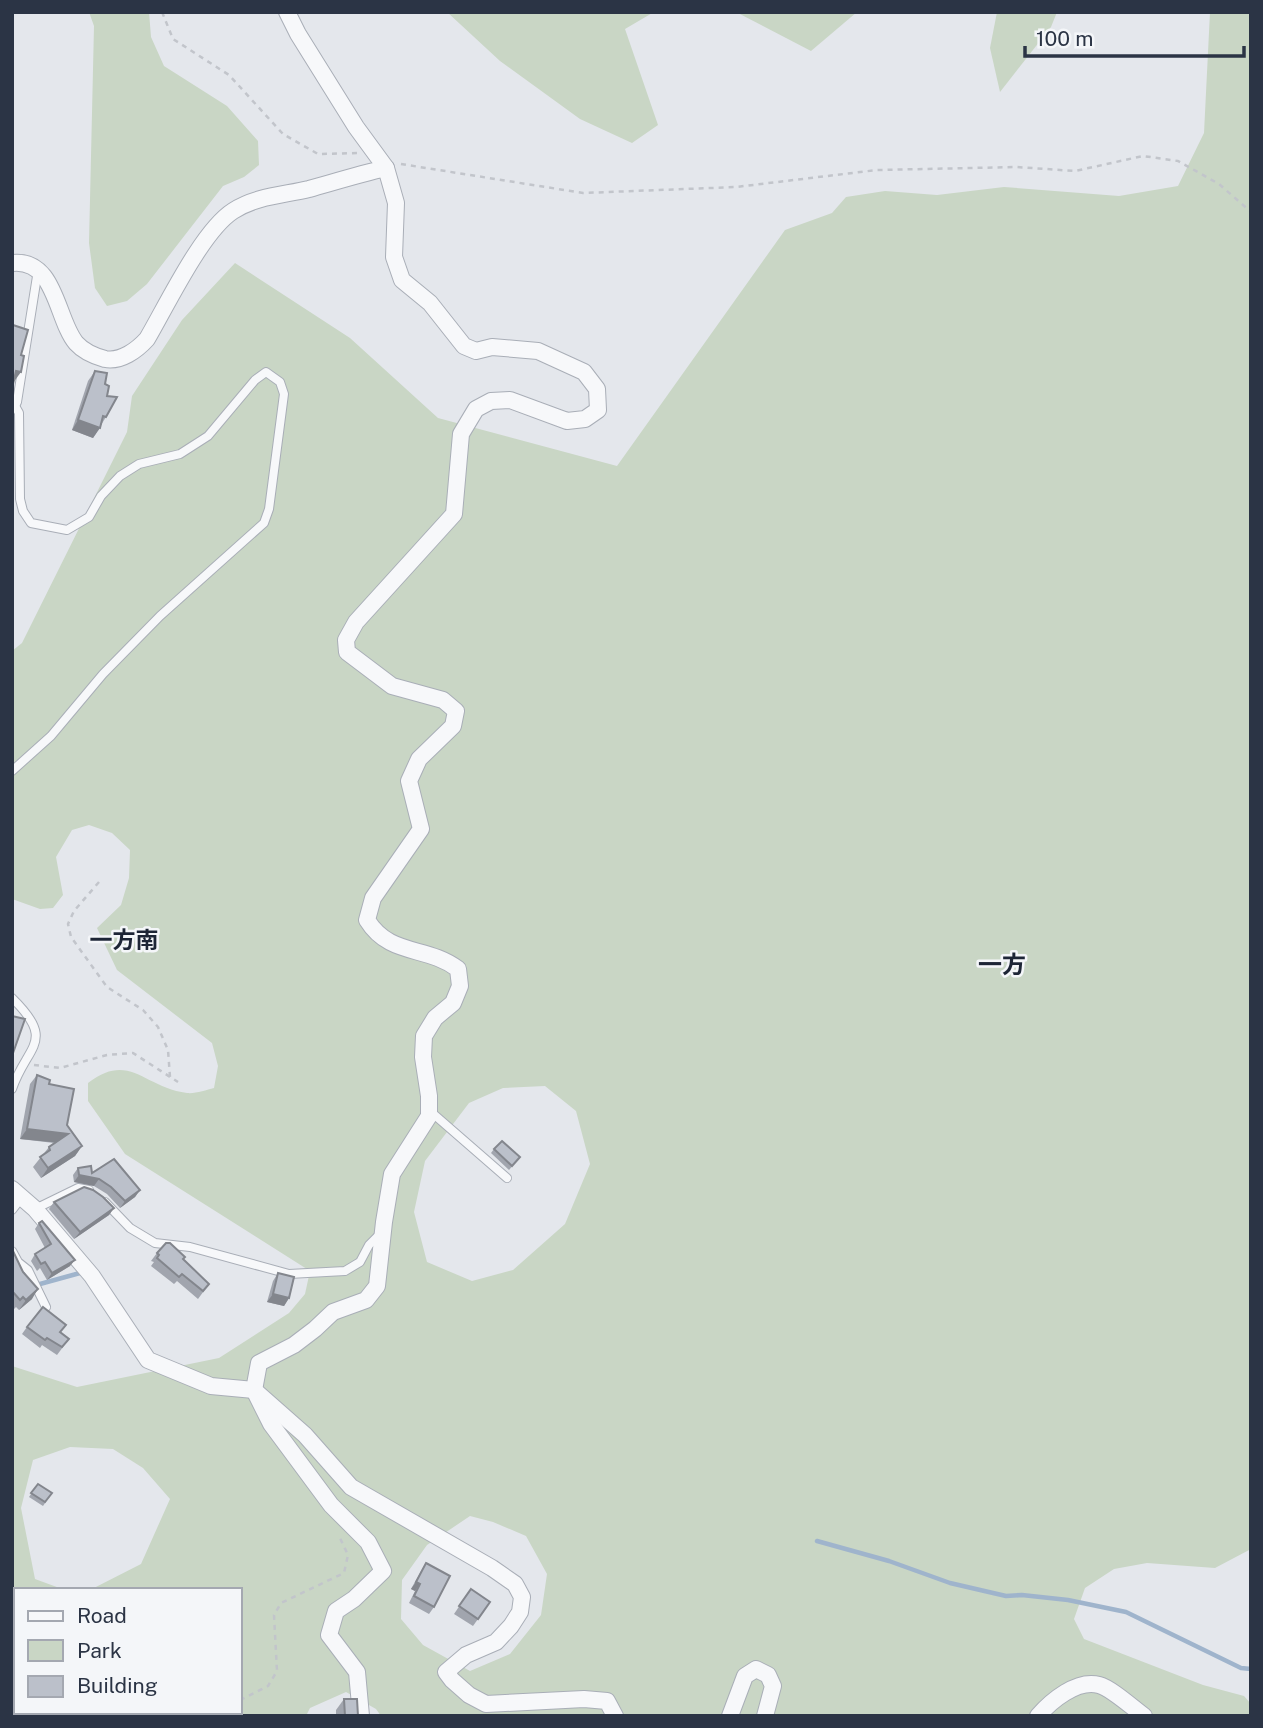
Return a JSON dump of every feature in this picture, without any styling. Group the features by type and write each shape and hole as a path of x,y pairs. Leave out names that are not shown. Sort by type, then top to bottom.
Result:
{"street":[{"path":"287,12 356,127 386,168 396,203 394,257 402,280 430,303 464,346 476,351 492,347 538,351 584,372 597,389 598,410 585,419 567,421 510,400 491,401 475,409 461,434 454,514 356,622 346,640 347,652 392,685 443,700 456,711 453,726 419,759 409,781 421,829 373,898 366,920 373,931 386,942 446,959 458,969 460,986 453,1003 435,1018 424,1036 422,1058 429,1096 429,1116 392,1174 377,1286 366,1300 332,1312 294,1345 259,1363 254,1390 271,1424 331,1504 368,1542 383,1571 354,1599 336,1611 328,1635 357,1671 361,1716"},
{"path":"12,263 26,264 37,270 51,287 74,341 93,355 109,360 139,349 207,237 231,212 254,200 386,168"},
{"path":"15,1199 35,1209 92,1276 148,1360 211,1386 254,1390 305,1435 351,1487 515,1584 522,1597 520,1612 511,1626 496,1642 467,1655 446,1672 469,1695 486,1704 607,1701 615,1716"},
{"path":"730,1716 745,1676 756,1669 768,1675 773,1686 765,1716"},
{"path":"1038,1716 1058,1698 1082,1685 1100,1685 1144,1716"}],"lane":[{"path":"12,771 51,736 103,674 160,616 264,523 269,509 284,394 280,382 266,372 255,380 208,436 180,454 139,464 120,476 101,496 89,517 67,530 31,523 23,511 20,499 19,413 14,409 24,335 37,270"},
{"path":"12,998 27,1013 36,1031 35,1048 12,1089"},
{"path":"429,1111 507,1178"},
{"path":"35,1209 78,1188 90,1191 102,1199 130,1228 155,1243 190,1247 289,1274 345,1271 360,1262 369,1245 383,1230"},
{"path":"12,1251 18,1262 28,1269 46,1307"}],"path":[{"path":"162,12 173,39 229,75 283,134 318,155 359,153"},
{"path":"386,168 398,164 532,186 594,192 736,187 877,170 1017,167 1075,171 1143,156 1178,161 1219,184 1251,212"},
{"path":"99,882 74,911 68,924 71,937 107,987 143,1010 158,1027 168,1050 170,1077"},
{"path":"26,1063 60,1068 107,1055 132,1053 178,1082"},
{"path":"242,1699 268,1686 277,1671 274,1615 281,1603 344,1573 348,1555 339,1535"}],"green space":[{"path":"89,12 149,12 151,37 164,66 227,106 258,141 259,165 244,177 223,186 147,284 127,301 107,306 95,288 89,243 94,26"},
{"path":"447,12 654,12 625,29 658,125 632,143 580,119 500,61"},
{"path":"736,12 857,12 811,51"},
{"path":"997,12 1057,12 1051,27 1000,92 990,48"},
{"path":"1210,12 1251,12 1251,1549 1215,1568 1147,1563 1114,1569 1085,1588 1074,1619 1084,1639 1203,1685 1244,1696 1251,1704 1251,1716 381,1716 376,1709 346,1692 310,1708 306,1716 12,1716 12,1366 77,1387 219,1358 289,1313 305,1294 310,1271 125,1154 88,1101 88,1083 115,1070 137,1074 172,1090 190,1093 214,1088 218,1066 212,1043 117,970 97,928 121,905 129,878 130,850 112,833 89,825 72,830 56,857 63,895 53,908 40,909 12,899 12,651 22,643 127,432 132,396 182,320 235,263 350,338 438,418 617,466 785,230 832,213 846,197 885,191 937,195 1004,187 1119,196 1178,186 1204,133","holes":["545,1086 576,1111 590,1164 565,1224 513,1270 472,1281 427,1262 414,1212 425,1161 469,1103 503,1088","70,1447 113,1449 143,1468 170,1499 141,1564 94,1588 242,1588 242,1714 14,1714 14,1588 60,1588 35,1579 21,1508 33,1460","470,1516 526,1536 547,1574 541,1615 510,1654 470,1671 423,1645 401,1619 402,1580 427,1545"]}],"building":[{"path":"13,325 28,330 21,355 24,356 21,372 16,371 13,384 12,383"},
{"path":"95,371 107,373 107,396 117,397 106,417 103,416 100,428 78,420"},
{"path":"12,1016 25,1019 12,1056"},
{"path":"37,1075 50,1080 49,1084 74,1089 67,1125 82,1146 48,1168 40,1157 68,1134 27,1129"},
{"path":"502,1141 520,1157 512,1166 494,1149"},
{"path":"114,1159 140,1190 125,1201 99,1179 79,1175 78,1168 91,1166 92,1173"},
{"path":"84,1187 103,1197 114,1208 80,1232 54,1202"},
{"path":"42,1221 75,1260 52,1273 45,1262 41,1264 35,1254 51,1244 39,1223"},
{"path":"166,1243 170,1243 185,1257 183,1259 209,1284 203,1291 182,1274 179,1277 157,1258 157,1253"},
{"path":"12,1249 23,1272 38,1289 26,1300 23,1297 20,1300 12,1291"},
{"path":"278,1273 294,1277 289,1298 273,1294"},
{"path":"43,1307 66,1325 60,1332 69,1339 62,1347 47,1338 45,1340 27,1327"},
{"path":"38,1484 52,1493 45,1502 31,1493"},
{"path":"426,1563 450,1576 434,1607 414,1596 420,1584 416,1582"},
{"path":"471,1589 490,1602 478,1619 459,1606"},
{"path":"344,1699 357,1699 358,1716 345,1716"}],"waterway":[{"path":"40,1284 80,1273"},
{"path":"817,1541 889,1561 950,1583 1006,1596 1068,1600 1126,1612 1241,1668 1251,1669"}],"district":[{"name":"一方南","path":"124,939"},
{"name":"一方","path":"1002,964"}]}
